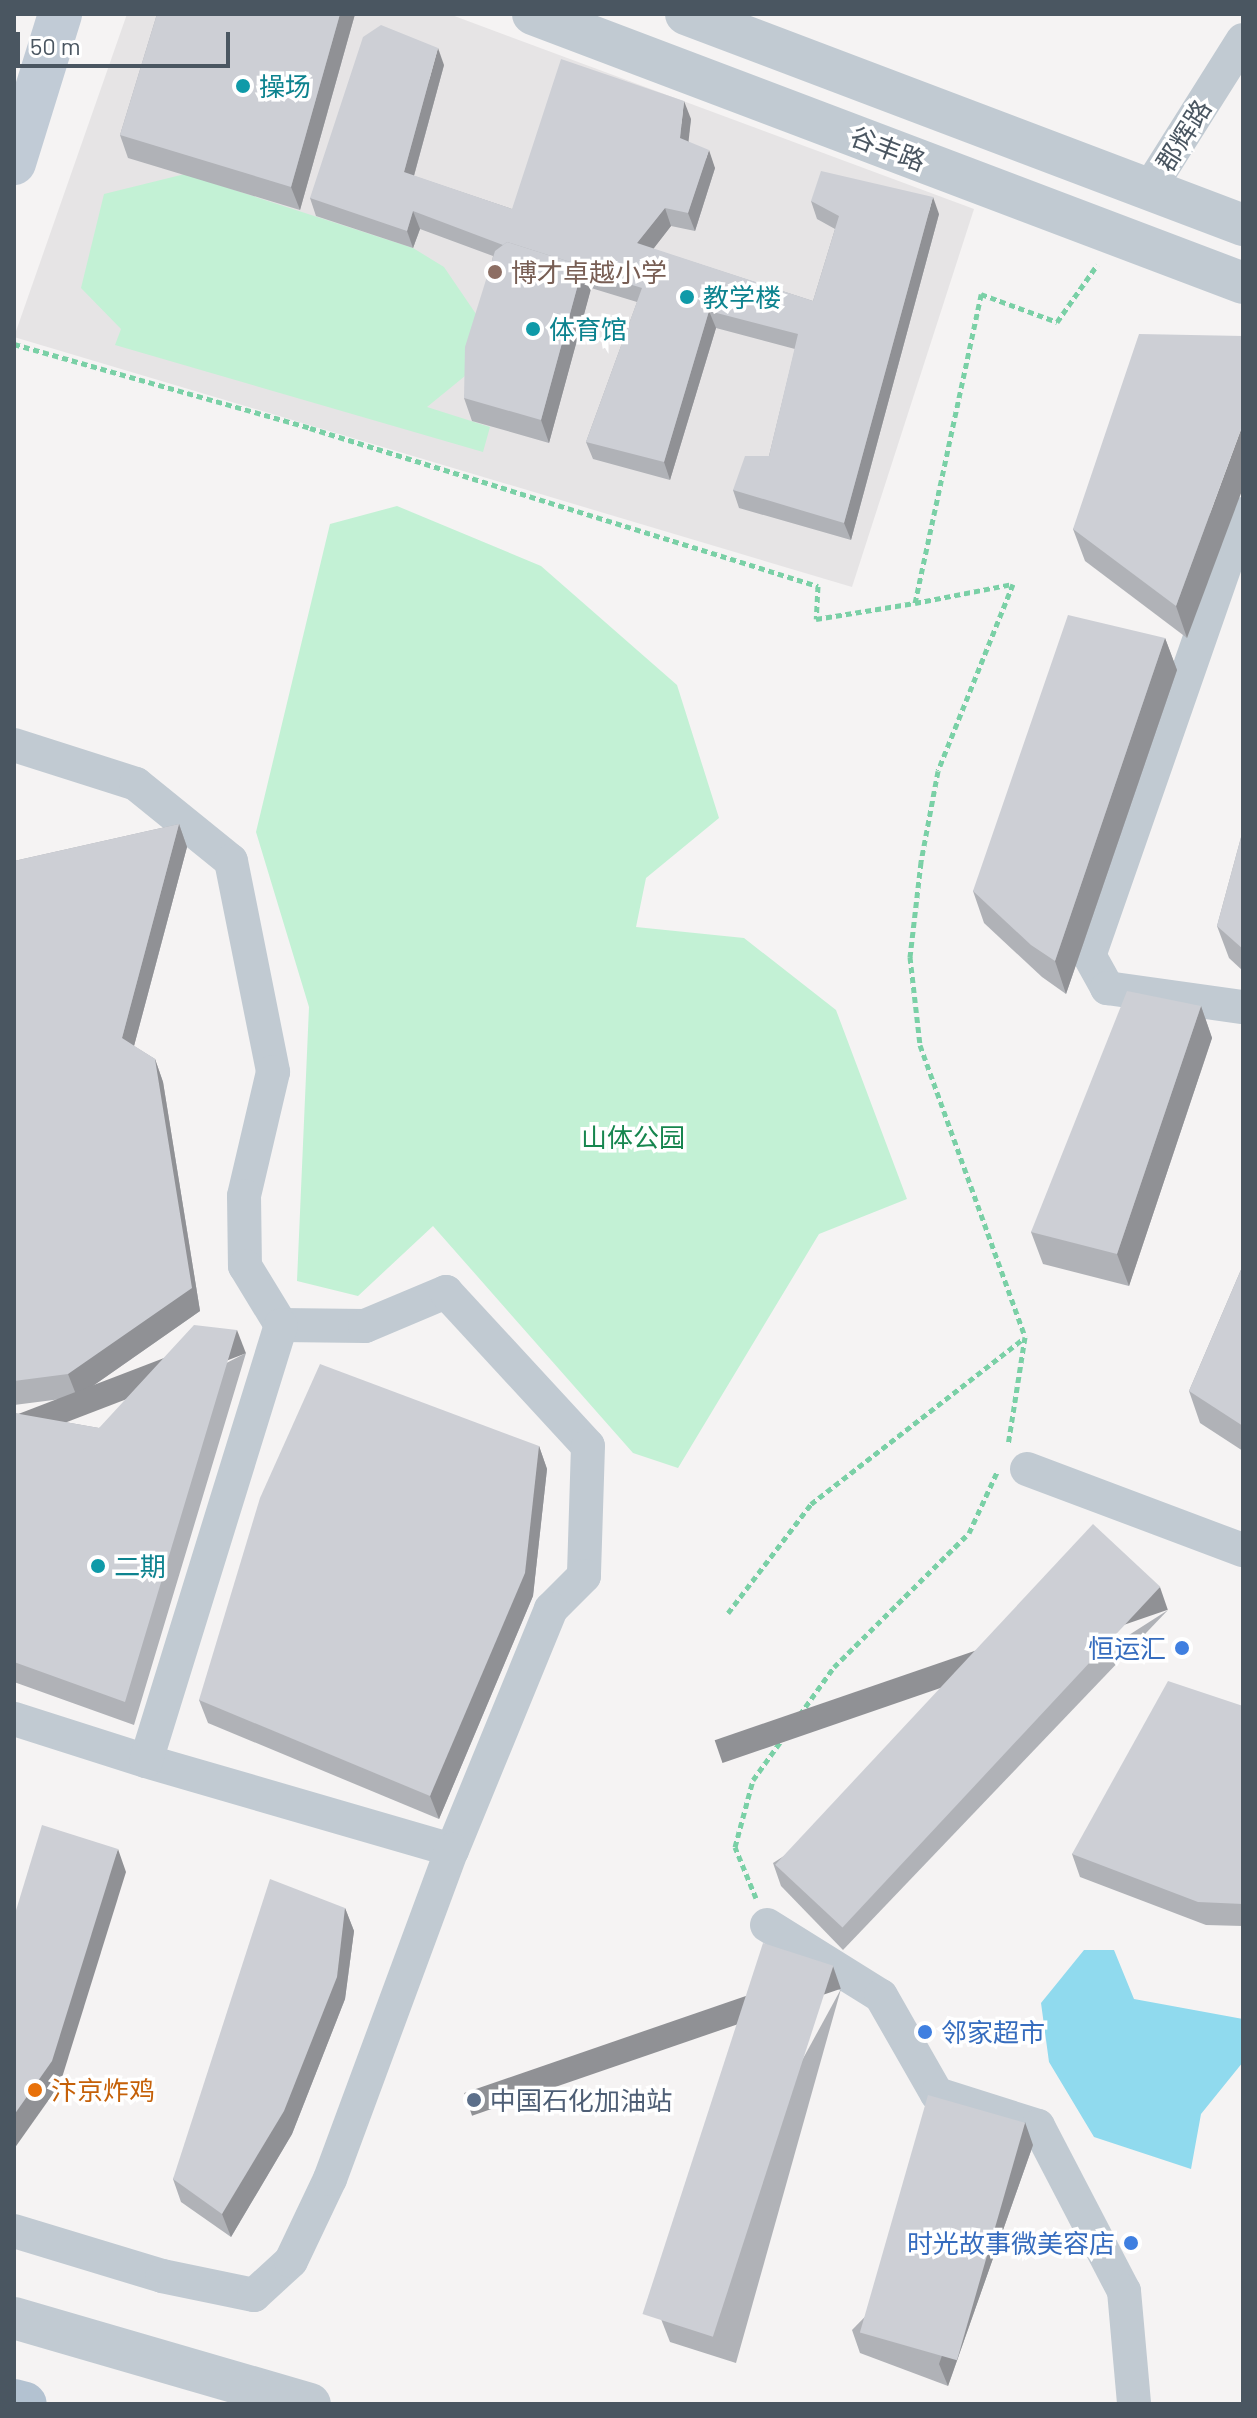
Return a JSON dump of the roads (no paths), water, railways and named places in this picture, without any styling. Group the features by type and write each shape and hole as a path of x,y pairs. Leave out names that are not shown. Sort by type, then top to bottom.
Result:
{"main road":[{"path":"14,163 60,14"},
{"path":"14,2401 25,2404"}],"street":[{"name":"谷丰路","path":"533,14 1243,283"},
{"name":"谷丰路","path":"686,14 1243,225"},
{"name":"郡辉路","path":"1149,189 1243,40"},
{"path":"1243,514 1089,955 1107,988 1243,1007"},
{"path":"14,745 136,784 231,861 273,1072 244,1196 245,1266 281,1325 146,1761"},
{"path":"14,2231 162,2276 254,2295 291,2261 330,2179 452,1850 551,1609 584,1576 588,1446 446,1292 365,1326 281,1325"},
{"path":"1017,1459 1243,1550"},
{"path":"14,1719 146,1761 452,1850"},
{"path":"767,1925 881,1996 937,2094 1038,2126 1124,2291 1134,2404"},
{"path":"14,2318 310,2404"}],"water":[{"path":"1084,1950 1114,1950 1134,1999 1243,2019 1243,2062 1201,2114 1191,2169 1094,2137 1049,2062 1041,2003"}],"place":[{"name":"操场","path":"243,86"},
{"name":"博才卓越小学","path":"495,272"},
{"name":"教学楼","path":"687,297"},
{"name":"体育馆","path":"533,329"},
{"name":"二期","path":"98,1566"},
{"name":"恒运汇","path":"1182,1648"},
{"name":"邻家超市","path":"925,2032"},
{"name":"汴京炸鸡","path":"35,2090"},
{"name":"中国石化加油站","path":"474,2100"},
{"name":"时光故事微美容店","path":"1131,2243"}],"park label":[{"name":"山体公园","path":"633,1137"}]}
